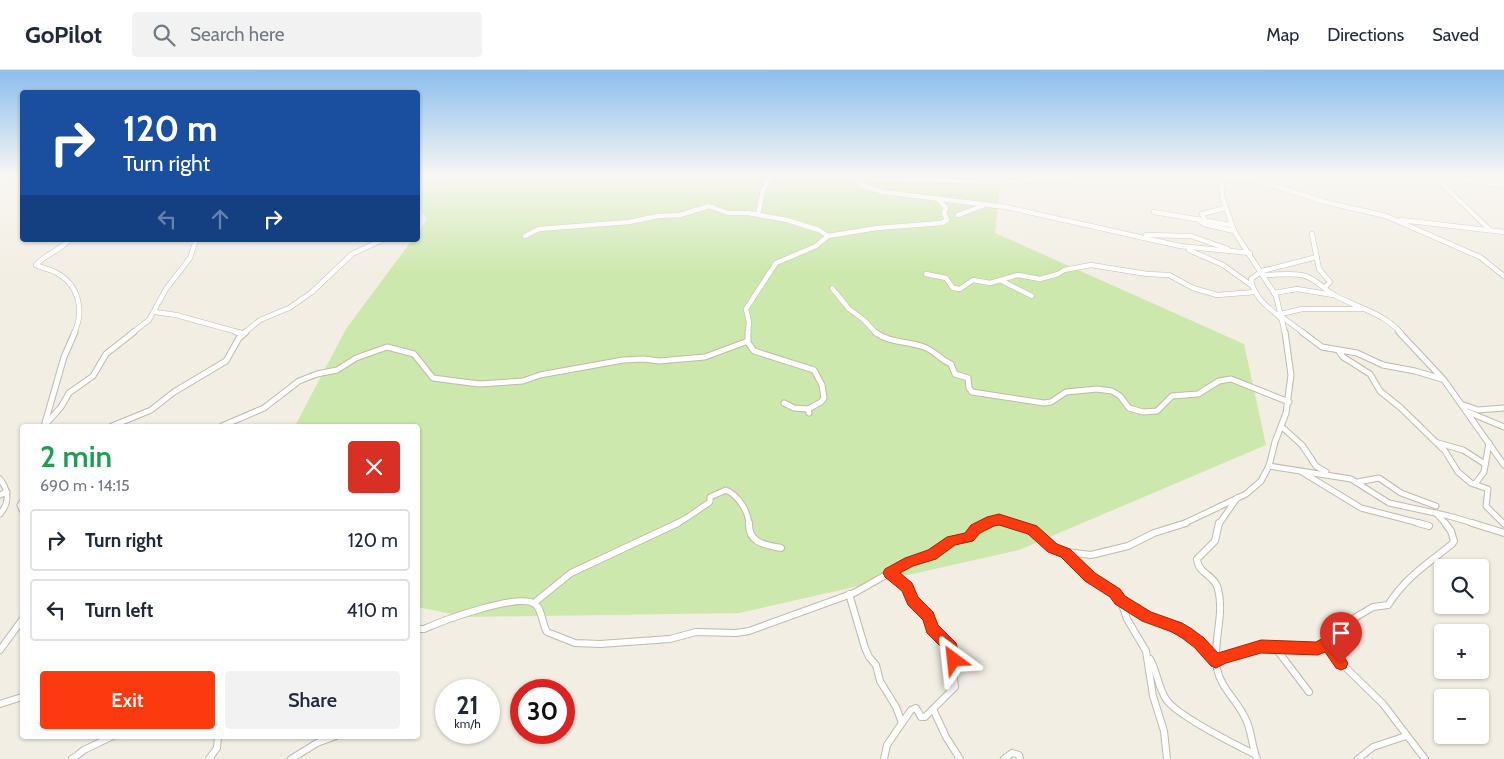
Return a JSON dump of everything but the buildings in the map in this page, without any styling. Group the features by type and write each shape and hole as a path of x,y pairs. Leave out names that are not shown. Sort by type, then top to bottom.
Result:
{"street":[{"path":"526,236 540,229 629,222 658,216 680,215 701,209"},
{"path":"716,209 728,213 758,215 787,220 819,230 828,236"},
{"path":"758,215 759,209"},
{"path":"784,403 794,408 808,411 822,401 823,398 822,387 814,370 754,351 747,341 748,322 746,309 774,265 796,253 816,246 828,236 882,227 942,223 947,220 944,213 946,209"},
{"path":"958,215 974,209"},
{"path":"1013,209 1180,246 1250,253"},
{"path":"1205,220 1202,214 1221,209"},
{"path":"534,603 543,628 550,634 575,643 600,644 670,639 696,632 736,633 749,631 849,594 909,562 932,555 952,540 969,537 976,529 991,521 999,520 1033,529 1052,548 1066,553 1091,555 1128,546 1154,534 1178,527 1246,494 1261,481 1269,466 1289,402 1291,375 1282,317 1274,293 1250,253 1234,231 1225,209"},
{"path":"1355,209 1396,219 1504,232"},
{"path":"1468,209 1490,231"},
{"path":"1154,212 1231,224"},
{"path":"1196,218 1202,224 1234,231"},
{"path":"1396,219 1480,257 1504,276"},
{"path":"1312,234 1321,272 1330,282 1324,288"},
{"path":"1134,235 1196,252 1227,267 1251,285 1255,292 1282,317 1317,344 1357,353 1383,365 1415,370 1444,380"},
{"path":"1140,236 1192,236 1233,251"},
{"path":"45,424 50,411 64,354 77,328 80,304 77,294 63,276 53,270 36,265 67,242"},
{"path":"46,424 61,408 69,393 93,376 106,354 149,320 166,289 190,258 195,242"},
{"path":"117,424 151,410 184,386 226,361 243,334 260,320 285,310 309,295 325,278 358,250 377,242"},
{"path":"1251,285 1253,275 1317,257"},
{"path":"926,274 946,278 953,288 958,289 973,280 990,283 1018,275 1040,279 1066,270 1091,265 1146,274 1169,274 1193,288 1217,295 1255,292"},
{"path":"1262,273 1302,275 1310,278 1336,295 1372,311 1392,323 1415,351 1444,380 1504,465"},
{"path":"999,280 1032,296"},
{"path":"832,288 848,309 864,320 877,334 887,338 906,341 933,351 942,360 951,364 955,374 968,378 968,385 971,391 975,393 998,398 1013,398 1026,402 1044,403 1050,402 1066,392 1101,389 1119,394 1129,408 1139,412 1152,412 1157,411 1172,396 1198,394 1219,381 1231,379 1289,402"},
{"path":"1274,293 1302,289 1336,295"},
{"path":"1282,317 1296,308 1324,309 1348,307 1372,311"},
{"path":"155,312 176,315 243,334"},
{"path":"227,424 264,408 299,381 317,374 337,370 356,358 389,347 414,354 433,378 480,384 526,380 540,375 623,360 644,359 659,361 705,357 747,341"},
{"path":"1338,350 1343,357 1369,373 1378,388 1444,451 1458,472 1475,484 1489,490 1486,504 1504,524"},
{"path":"1459,402 1478,410 1504,408"},
{"path":"1467,411 1504,427"},
{"path":"1282,427 1302,445 1316,466 1333,476"},
{"path":"1435,443 1459,448 1485,464"},
{"path":"1475,484 1484,472 1489,443"},
{"path":"1269,466 1351,479 1386,502 1436,513 1504,532"},
{"path":"1299,471 1361,508 1429,526"},
{"path":"1358,482 1379,478 1401,494 1436,506"},
{"path":"0,479 7,492 8,505 0,514"},
{"path":"420,629 460,614 495,605 510,602 534,603 571,573 693,516 697,510 710,502 710,497 726,490 732,492 747,512 749,521 748,532 752,537 757,542 781,548"},
{"path":"0,495 7,492"},
{"path":"1238,498 1220,521 1217,538 1197,561 1200,570 1215,582 1218,588 1220,627 1216,662 1222,681 1239,706 1247,723 1256,757"},
{"path":"1216,662 1222,658 1261,647 1318,648 1330,640 1339,626 1373,608 1388,604 1400,587 1418,569 1432,562 1454,541 1453,535 1436,513"},
{"path":"1066,553 1090,577 1115,593 1120,600 1127,619 1157,671 1162,691 1170,704 1256,757"},
{"path":"884,759 887,745 914,708 924,717 955,687 952,672 953,652 932,629 928,617 912,600 907,587 889,573"},
{"path":"849,594 865,648 869,657 876,665 880,680 896,707 902,723"},
{"path":"1120,600 1146,616 1187,634 1199,643 1216,662"},
{"path":"0,650 20,623"},
{"path":"1330,640 1331,649 1348,672 1369,688 1425,759"},
{"path":"1274,646 1309,692"},
{"path":"1148,656 1153,696 1164,731 1167,759"},
{"path":"0,704 20,698"},
{"path":"933,709 946,737 960,759"},
{"path":"1358,759 1363,753 1375,747 1406,736"},
{"path":"72,759 84,750 107,739"},
{"path":"208,759 217,748 218,739"},
{"path":"291,759 317,743 328,739"},
{"path":"1004,759 1012,753 1018,755 1020,759"}],"green space":[{"path":"420,209 998,209 995,233 1244,344 1266,445 1019,550 739,613 466,617 420,607 420,424 296,424 346,329 411,242 420,242 420,230 427,219"}],"route":[{"path":"954,660 951,648 932,629 926,614 912,600 909,589 889,573 909,562 932,555 952,540 969,537 976,529 991,521 1001,520 1033,529 1052,548 1066,553 1093,580 1115,593 1120,600 1146,616 1187,634 1199,643 1216,662 1222,658 1261,647 1310,649 1323,646 1330,640 1330,648 1341,663"}]}
